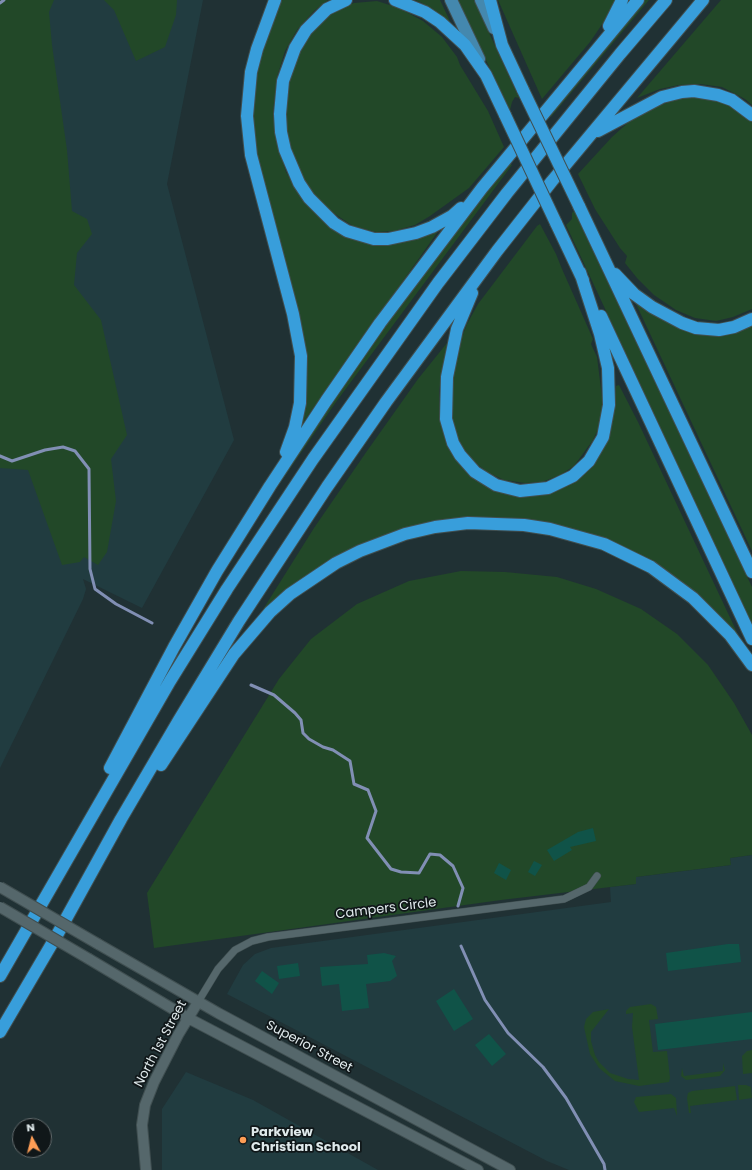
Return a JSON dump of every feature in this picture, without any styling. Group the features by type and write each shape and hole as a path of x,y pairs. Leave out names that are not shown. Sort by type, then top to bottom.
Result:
{"highway":[{"path":"270,486 289,447 295,427 302,380 298,335 251,154 247,116 251,72 257,49 275,0"},
{"path":"346,0 327,9 316,18 306,30 295,48 283,81 280,114 285,150 296,178 309,198 330,219 346,231 374,239 388,239 416,234 432,227 452,216 482,188"},
{"path":"396,0 425,12 453,32 476,58 486,75 752,639"},
{"path":"490,0 502,45 752,572"},
{"path":"596,49 622,0"},
{"path":"61,870 130,727 174,647 270,486 380,323 482,188 638,0"},
{"path":"0,976 114,775 217,606 313,459 369,378 438,283 507,193 666,0"},
{"path":"0,1032 179,720 269,576 386,402 497,252 552,181 593,133 662,47 703,0"},
{"path":"593,133 662,97 682,92 694,91 718,95 732,100 752,115"},
{"path":"497,252 475,285 457,329 447,376 446,404 448,430 460,456 474,472 486,480 506,488 534,491 561,483 573,476 589,461 603,437 610,405 608,368 600,334 580,272"},
{"path":"602,255 622,282 634,294 652,307 682,323 696,328 719,330 734,327 752,320"},
{"path":"79,895 161,765 234,654 250,634 270,612 311,578 336,563 380,542 435,528 468,523 524,525 579,536 628,555 673,582 710,613 730,635 752,665"}],"main road":[{"path":"451,0 486,75"},
{"path":"481,0 502,45"},
{"name":"Superior Street","path":"0,887 198,1002 510,1170"},
{"path":"0,907 188,1018 478,1170"},
{"name":"North 1st Street","path":"146,1170 142,1125 145,1105 154,1082 198,1002"}],"street":[{"name":"Campers Circle","path":"198,1002 222,964 236,950 252,941 268,937 564,899 589,887 597,876"}],"shaded area":[{"path":"0,0 203,0 167,184 234,440 142,608 83,579 86,589 83,599 0,768"},
{"path":"752,855 752,1170 569,1170 547,1161 227,994 243,965 255,954 271,948 611,902 610,887 636,884 636,877 731,865 730,858"},
{"name":"Parkview Christian School","path":"186,1072 253,1100 378,1170 162,1170 162,1109"}],"green space":[{"path":"0,0 54,0 49,12 52,45 67,150 72,211 87,219 92,234 77,253 74,285 101,320 127,435 111,459 116,501 107,552 98,565 84,557 80,562 62,565 28,470 0,468"},
{"path":"104,0 177,0 176,15 165,47 136,61 114,10"},
{"path":"278,0 328,0 314,11 297,30 285,51 277,77 273,112 276,139 286,172 304,201 350,238 420,238 439,230 295,434 303,367 254,153 250,93"},
{"path":"415,0 440,0 456,34 422,3"},
{"path":"457,0 474,0 519,98 515,97 510,110"},
{"path":"498,0 615,0 603,23 590,42 542,99"},
{"path":"642,0 649,0 551,117 548,112"},
{"path":"721,0 752,0 752,105 745,99 722,87 700,84 679,85 660,89 637,98"},
{"path":"377,1 399,8 423,21 442,37 457,57 460,65 488,111 504,147 469,188 430,216 415,225 394,231 376,232 353,226 319,201 305,181 291,150 286,127 285,103 290,73 303,45 316,26 335,9 354,3"},
{"path":"689,95 707,97 735,108 752,122 752,309 733,317 716,321 695,318 676,310 654,295 637,278 625,263 627,256 620,248 595,209 578,174 612,137 631,120 647,110"},
{"path":"509,162 512,165 336,402 276,489 273,488 425,269"},
{"path":"574,211 752,587 752,624 566,225 572,219 572,213"},
{"path":"540,224 556,254 593,339 591,344 597,357 603,405 598,429 593,440 574,466 560,475 542,482 525,483 504,480 487,472 469,458 458,439 451,413 453,372 458,347 467,324 478,304"},
{"path":"629,289 680,327 752,323 752,551"},
{"path":"447,343 439,391 440,416 445,436 502,492 576,480 614,405 616,386 619,385 638,422 742,643 658,567 528,521 372,541 265,613 262,611 314,528 367,451 418,379"},
{"path":"461,571 505,572 557,577 596,589 641,609 677,634 708,665 734,703 752,735 752,855 730,858 731,865 636,877 636,884 501,900 154,948 147,893 279,679 311,639 357,604 409,581"},
{"path":"651,1004 656,1007 658,1019 649,1020 653,1052 667,1051 670,1078 669,1082 639,1086 615,1081 599,1068 590,1054 584,1027 586,1019 593,1012 609,1009 591,1032 591,1041 595,1055 599,1062 610,1073 628,1079 639,1080 632,1027 633,1013 626,1014 626,1011 630,1007"},
{"path":"752,1050 752,1073 743,1074 742,1056 747,1051"},
{"path":"723,1063 725,1070 720,1076 686,1080 681,1076 682,1068 684,1076 723,1071"},
{"path":"738,1085 746,1085 751,1087 752,1098 739,1100"},
{"path":"735,1086 737,1100 690,1106 691,1113 689,1113 687,1098 688,1093 692,1091"},
{"path":"671,1094 676,1098 677,1116 674,1108 639,1112 634,1102 636,1097"}],"building":[{"path":"593,828 596,841 570,847 572,850 554,861 547,850 578,832"},
{"path":"534,861 542,865 535,876 528,872"},
{"path":"499,863 511,870 506,880 494,873"},
{"path":"728,944 739,944 741,962 668,971 666,953"},
{"path":"384,953 396,956 392,961 397,976 390,981 366,984 369,1008 342,1011 339,984 322,986 320,967 368,964 367,955"},
{"path":"298,963 300,976 279,979 277,966"},
{"path":"262,971 279,983 272,994 255,981"},
{"path":"454,989 473,1019 454,1031 436,1001"},
{"path":"752,1012 752,1039 658,1050 655,1024"},
{"path":"489,1034 506,1054 492,1066 475,1045"}],"waterway":[{"path":"0,3 4,0"},
{"path":"0,456 12,461 45,450 63,447 75,451 89,469 90,569 95,589 116,604 152,623"},
{"path":"251,685 274,695 295,713 301,720 303,733 309,739 323,747 333,750 350,761 354,784 368,790 376,811 367,838 391,869 401,872 419,873 430,854 440,855 453,866 463,888 458,906"},
{"path":"461,946 485,1000 508,1033 543,1067 566,1098 604,1164 605,1170"}],"place":[{"name":"Parkview Christian School","path":"243,1140"}]}
